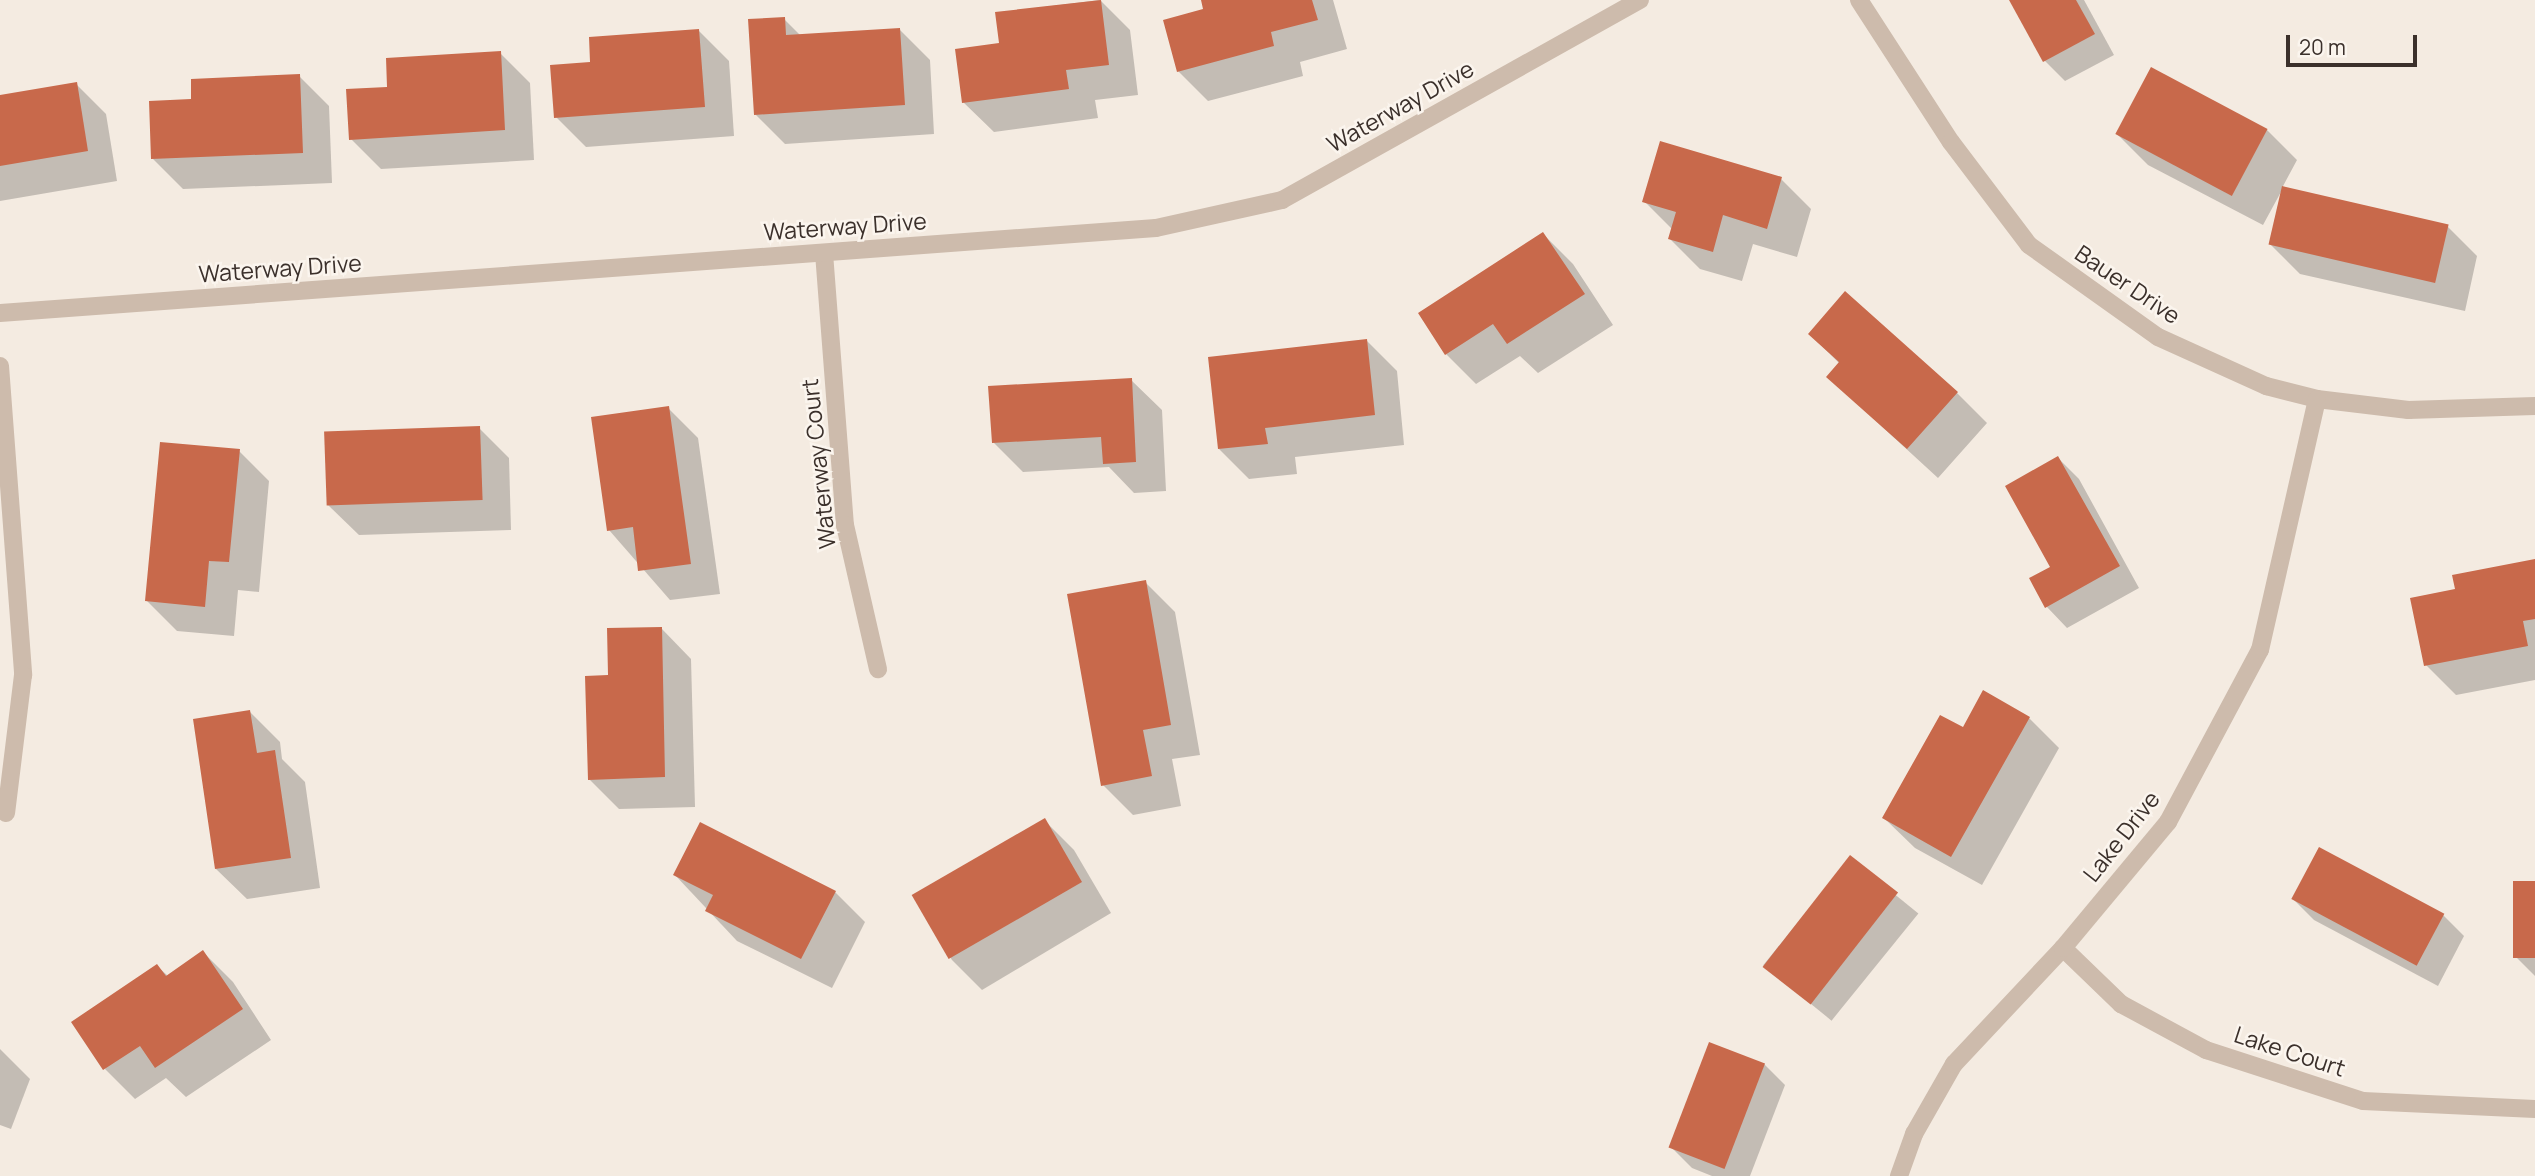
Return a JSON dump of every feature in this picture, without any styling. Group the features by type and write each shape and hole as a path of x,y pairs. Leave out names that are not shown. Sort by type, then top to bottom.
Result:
{"street":[{"name":"Waterway Drive","path":"0,313 1156,228 1282,200 1640,0"},
{"name":"Bauer Drive","path":"1858,0 1951,142 2029,245 2158,337 2266,386 2318,399 2408,410 2535,406"},
{"name":"Waterway Court","path":"824,253 845,525 878,669"},
{"path":"0,366 23,675 6,813"},
{"name":"Lake Drive","path":"1899,1176 1914,1134 1954,1064 2063,948 2168,822 2260,650 2318,399"},
{"name":"Lake Court","path":"2063,948 2121,1004 2206,1050 2363,1101 2535,1109"}],"building":[{"path":"1101,0 1109,65 1066,70 1069,89 962,103 955,49 999,43 995,12"},
{"path":"1201,0 1312,0 1318,20 1271,32 1274,46 1177,72 1163,20 1203,9"},
{"path":"2009,0 2076,0 2095,34 2043,62"},
{"path":"785,17 786,35 900,28 905,105 754,115 748,19"},
{"path":"699,29 705,107 554,118 550,65 590,62 589,37"},
{"path":"501,51 505,130 349,140 346,89 387,87 386,58"},
{"path":"2151,67 2268,129 2232,196 2115,134"},
{"path":"300,74 303,153 151,159 149,101 191,99 191,79"},
{"path":"77,82 88,151 0,166 0,95"},
{"path":"1660,141 1782,177 1767,229 1723,215 1713,252 1668,239 1676,212 1642,202"},
{"path":"2282,186 2449,224 2435,283 2269,244"},
{"path":"1543,232 1585,294 1507,344 1493,324 1445,355 1418,313"},
{"path":"1845,291 1958,392 1907,449 1826,377 1839,362 1808,334"},
{"path":"1367,339 1375,415 1265,428 1268,444 1218,449 1208,357"},
{"path":"1132,378 1136,462 1103,464 1101,437 992,443 988,386"},
{"path":"669,406 691,564 638,571 633,527 607,531 591,417"},
{"path":"480,426 483,500 327,505 324,431"},
{"path":"160,442 240,449 229,562 209,561 205,607 145,601"},
{"path":"2058,456 2120,566 2045,608 2029,578 2050,567 2005,486"},
{"path":"2535,559 2535,619 2523,621 2528,646 2424,666 2410,598 2455,589 2452,575"},
{"path":"1146,580 1171,725 1143,730 1152,776 1101,786 1067,594"},
{"path":"662,627 665,777 588,780 585,676 608,675 607,628"},
{"path":"1983,690 2030,717 1951,857 1882,818 1940,715 1963,727"},
{"path":"250,710 257,753 275,750 291,858 215,869 193,719"},
{"path":"1045,818 1082,882 949,959 912,895"},
{"path":"700,822 836,891 801,959 705,911 713,895 673,875"},
{"path":"2319,847 2444,914 2417,966 2291,899"},
{"path":"1850,855 1898,893 1811,1004 1763,967"},
{"path":"2513,881 2535,881 2535,958 2513,958"},
{"path":"203,950 243,1009 155,1068 140,1046 103,1070 71,1022 157,964 166,976"},
{"path":"1709,1042 1765,1064 1725,1169 1669,1147"}]}
